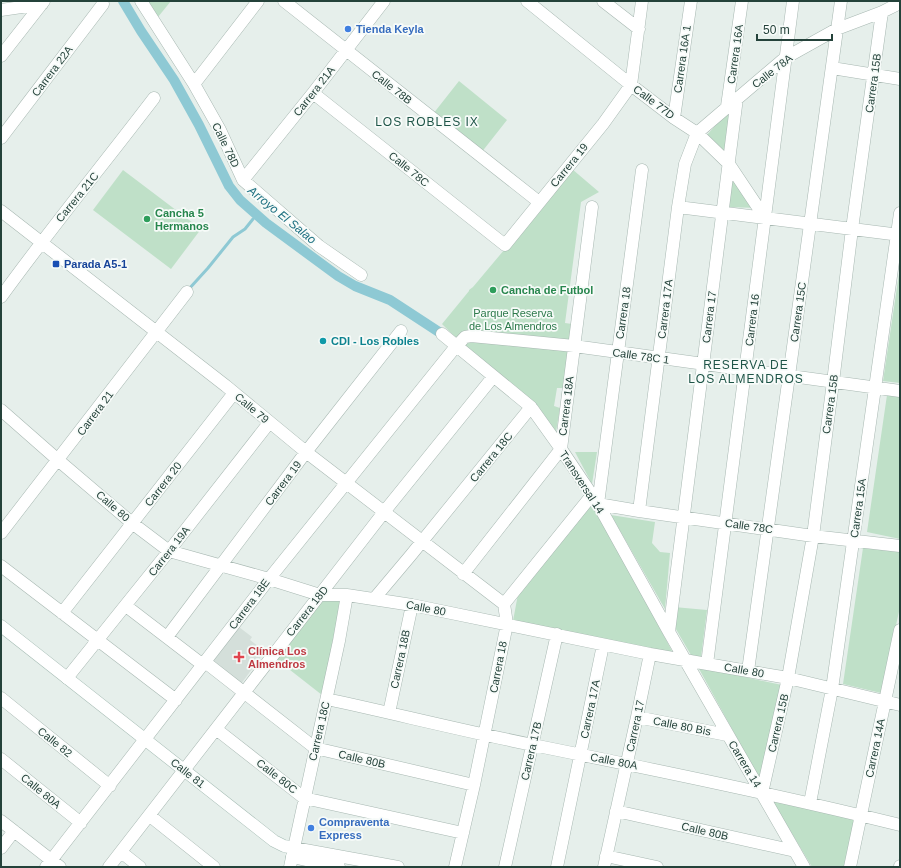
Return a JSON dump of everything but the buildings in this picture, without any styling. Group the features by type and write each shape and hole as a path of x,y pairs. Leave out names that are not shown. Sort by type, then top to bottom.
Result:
{"street":[{"name":"Calle 78D","path":"142,1 194,84 220,130 243,180 320,246 361,275"},
{"path":"194,84 258,1"},
{"name":"Calle 78B","path":"284,1 539,202"},
{"name":"Carrera 21A","path":"243,180 384,1"},
{"name":"Calle 77D","path":"527,1 674,118 697,133 729,164 765,218"},
{"path":"603,1 639,29"},
{"path":"632,85 642,1"},
{"name":"Carrera 16A 1","path":"674,118 691,1"},
{"name":"Carrera 16A","path":"728,106 742,1"},
{"name":"Carrera 16","path":"707,664 793,1"},
{"name":"Carrera 15C","path":"748,671 841,1"},
{"path":"1,10 37,3"},
{"path":"1,56 37,3"},
{"name":"Calle 78A","path":"697,133 785,58 837,29 882,12 900,3"},
{"name":"Carrera 22A","path":"1,138 103,4"},
{"name":"Carrera 15B","path":"762,793 788,678 812,536 882,12"},
{"path":"832,68 900,79"},
{"name":"Carrera 19","path":"505,245 603,124 632,85"},
{"name":"Calle 78C","path":"313,93 505,245"},
{"name":"Carrera 21C","path":"1,297 40,243 111,155 154,98"},
{"name":"Carrera 17","path":"669,632 738,98"},
{"name":"Carrera 17A","path":"639,511 678,207 685,164 697,133"},
{"name":"Carrera 18","path":"595,500 642,170"},
{"name":"Carrera 18A","path":"463,574 561,449 592,207"},
{"path":"678,207 898,234"},
{"name":"Calle 79","path":"1,212 234,393 269,423 345,483 504,604"},
{"name":"Carrera 15A","path":"810,803 832,689 900,213"},
{"name":"Carrera 21","path":"1,533 187,292"},
{"name":"Carrera 19","path":"167,637 306,452 401,330"},
{"name":"Transversal 14","path":"442,334 531,407 595,500 686,660"},
{"name":"Calle 78C 1","path":"457,346 465,337 471,336 574,346 900,391"},
{"name":"Carrera 18E","path":"53,865 81,823 269,579 457,346"},
{"name":"Carrera 18D","path":"109,867 384,512 493,377"},
{"name":"Carrera 20","path":"62,613 234,393"},
{"name":"Carrera 18C","path":"374,599 531,407"},
{"name":"Calle 80","path":"1,410 132,523 169,551 320,595 347,595 412,605 557,634 603,645 788,678 900,705"},
{"name":"Carrera 19A","path":"67,678 126,606 269,423"},
{"path":"504,604 595,500"},
{"name":"Calle 78C","path":"595,500 639,511 683,518 812,536 900,546"},
{"path":"1,566 176,700"},
{"name":"Carrera 18C","path":"292,857 327,699 347,595"},
{"name":"Carrera 18","path":"455,867 474,785 507,624 504,604"},
{"name":"Carrera 18B","path":"389,713 412,605"},
{"name":"Calle 80B","path":"126,606 244,692 315,748 474,785"},
{"name":"Calle 81","path":"1,626 274,841 284,846 292,857 339,867"},
{"name":"Carrera 14A","path":"850,867 900,630"},
{"name":"Carrera 17B","path":"505,867 557,634"},
{"name":"Carrera 17A","path":"557,867 603,645"},
{"name":"Carrera 17","path":"605,862 650,654"},
{"name":"Carrera 14","path":"686,660 804,867"},
{"name":"Calle 82","path":"1,698 110,786"},
{"name":"Calle 80A","path":"327,699 533,745 627,763 810,803 900,825"},
{"name":"Calle 80 Bis","path":"637,717 727,734"},
{"name":"Calle 80C","path":"216,729 304,798 463,833"},
{"name":"Calle 80A","path":"1,759 81,823"},
{"name":"Calle 80B","path":"616,811 795,851"},
{"path":"150,816 214,867"},
{"path":"1,821 53,865"},
{"path":"1,848 14,831"},
{"path":"121,852 140,867"},
{"name":"Calle 81","path":"292,857 398,867"},
{"path":"605,862 657,867"}],"shaded area":[{"name":"Clínica Los Almendros","path":"239,627 252,637 250,640 265,651 241,684 213,662"}],"green space":[{"path":"147,1 171,1 158,17"},
{"path":"459,81 507,120 481,153 433,114"},
{"path":"731,108 726,154 706,136"},
{"name":"Parque Reserva de Los Almendros","path":"572,169 599,192 581,202 565,323 572,324 563,388 557,388 554,406 560,408 556,432 538,406 464,346 442,324"},
{"name":"Cancha 5 Hermanos","path":"123,170 201,229 171,269 93,210"},
{"path":"733,175 758,208 728,207"},
{"path":"900,267 900,383 883,381"},
{"path":"887,395 900,397 900,539 867,532"},
{"path":"575,452 597,452 592,484"},
{"path":"590,502 620,552 673,653 513,621 518,594"},
{"path":"611,515 655,522 652,543 660,552 670,553 665,609"},
{"path":"863,548 900,552 900,607 881,693 843,684"},
{"path":"341,599 322,695 276,659 321,601"},
{"path":"674,607 707,610 701,657 691,655 673,624"},
{"path":"698,667 782,685 760,780"},
{"path":"772,800 856,820 846,867 812,867"}],"waterway":[{"name":"Arroyo El Salao","path":"123,1 174,80 199,125 229,186 240,200 266,223 338,276 355,286 390,300 442,334"},
{"path":"188,290 233,237 245,229 253,219"}],"place":[{"name":"Tienda Keyla","path":"348,29"},
{"name":"Cancha 5 Hermanos","path":"147,219"},
{"name":"Parada A5-1","path":"56,264"},
{"name":"Cancha de Futbol","path":"493,290"},
{"name":"CDI - Los Robles","path":"323,341"},
{"name":"Clínica Los Almendros","path":"239,657"},
{"name":"Compraventa Express","path":"311,828"}],"district":[{"name":"LOS ROBLES IX","path":"427,122"},
{"name":"RESERVA DE LOS ALMENDROS","path":"746,372"}]}
